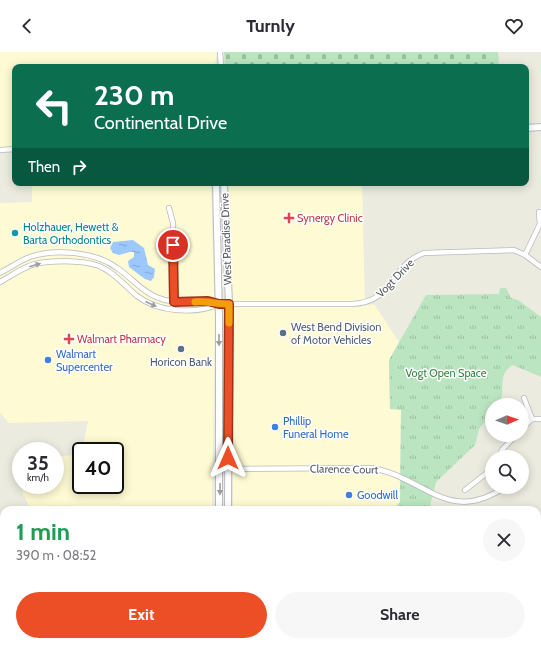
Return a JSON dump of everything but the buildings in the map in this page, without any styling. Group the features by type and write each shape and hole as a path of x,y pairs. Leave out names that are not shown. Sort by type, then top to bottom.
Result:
{"street":[{"path":"220,53 220,64"},
{"path":"529,128 541,127"},
{"path":"0,150 12,149"},
{"name":"West Paradise Drive","path":"216,186 219,304 219,506"},
{"name":"West Paradise Drive","path":"224,186 229,304 228,506"},
{"path":"169,208 173,223 174,302 172,309"},
{"path":"525,254 540,224 539,212"},
{"name":"Vogt Drive","path":"219,304 365,303 382,294 401,269 416,256 424,253 506,249 525,254 541,267"},
{"path":"0,273 30,257 83,253 108,261 142,289 155,297 174,302 208,301 219,304"},
{"path":"0,282 35,264 84,262 99,266 113,274 138,297 148,302 172,309 208,309 219,304"},
{"path":"529,411 532,419"},
{"path":"529,422 532,419 541,419"},
{"path":"502,450 509,442"},
{"name":"Clarence Court","path":"220,469 371,468 383,470 435,495 452,501 462,502 479,500 494,494"},
{"path":"465,490 485,474"}],"shaded area":[{"path":"0,52 217,52 215,64 12,64 12,147 0,148"},
{"path":"32,186 211,186 215,317 212,506 29,506 23,494 64,494 64,456 72,455 72,494 124,494 124,442 84,442 88,421 9,423 0,413 0,203 32,202"},
{"path":"227,186 362,186 365,306 374,304 399,342 389,360 390,409 401,409 400,502 396,506 233,506 233,327"}],"green space":[{"path":"224,52 498,52 499,64 225,64"},
{"name":"Vogt Open Space","path":"500,288 506,288 511,298 518,300 541,317 541,377 513,365 508,369 504,374 501,398 485,398 485,422 479,429 475,445 436,482 430,506 396,506 400,502 401,410 390,409 389,360 426,295 499,294"}],"water":[{"path":"133,240 144,248 148,265 155,269 154,277 151,281 145,279 129,267 128,261 134,257 134,252 119,255 113,253 110,248 113,242"}],"slow traffic":[{"path":"195,302 208,301 219,304 229,304 229,323"}],"place":[{"name":"Synergy Clinic","path":"289,218"},
{"name":"Holzhauer, Hewett & Barta Orthodontics","path":"15,233"},
{"name":"West Bend Division of Motor Vehicles","path":"283,333"},
{"name":"Walmart Pharmacy","path":"69,339"},
{"name":"Horicon Bank","path":"181,349"},
{"name":"Walmart Supercenter","path":"48,360"},
{"name":"Phillip Funeral Home","path":"275,427"},
{"name":"Goodwill","path":"349,495"}],"route":[{"path":"173,245 174,302 208,301 219,304 229,304 228,458"}]}
